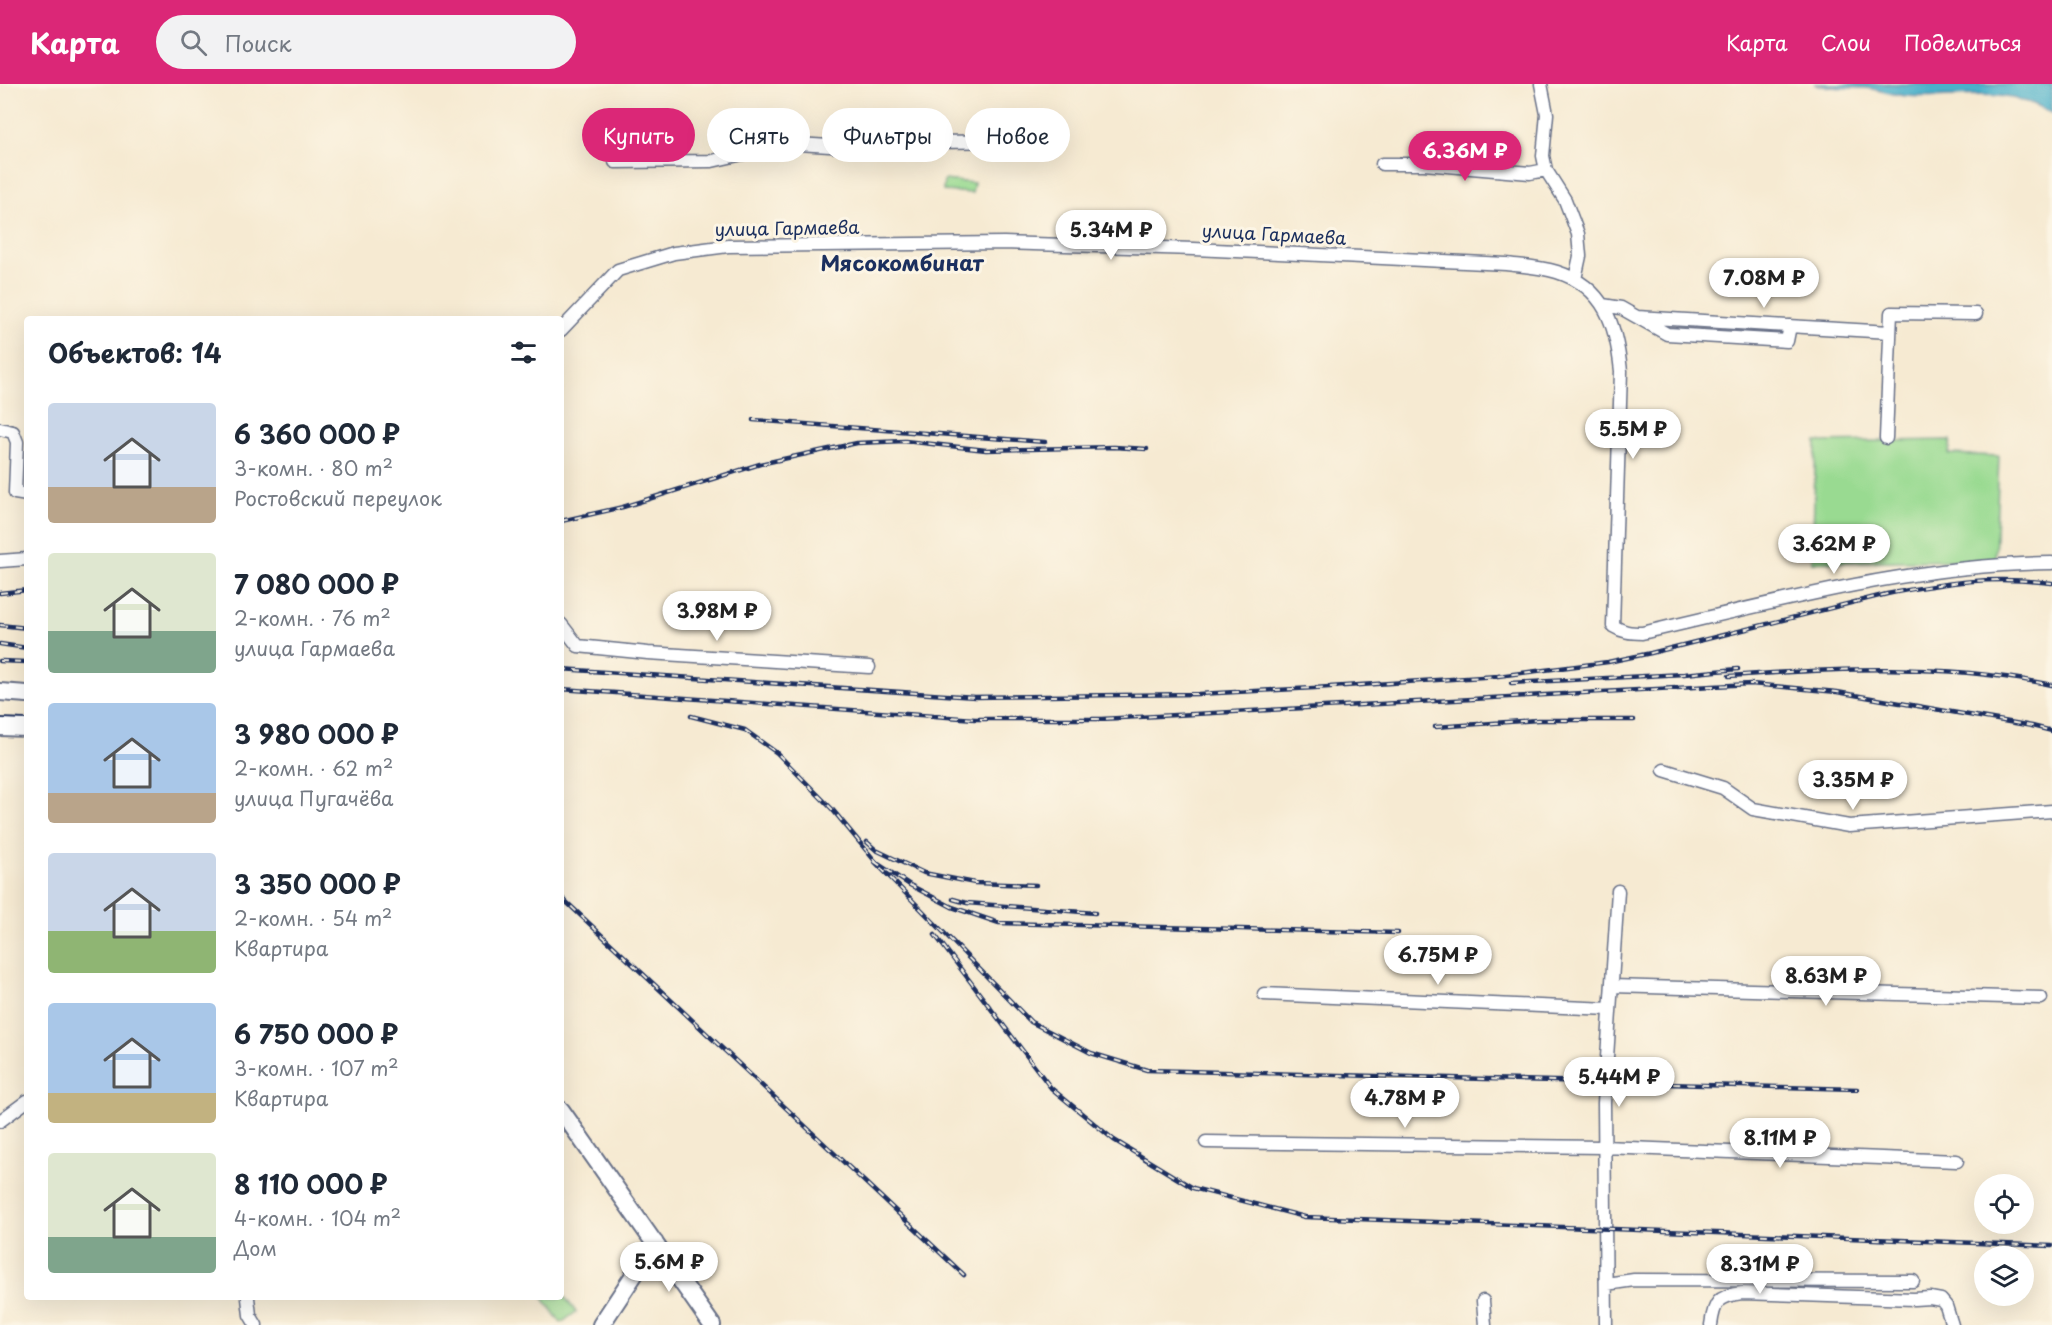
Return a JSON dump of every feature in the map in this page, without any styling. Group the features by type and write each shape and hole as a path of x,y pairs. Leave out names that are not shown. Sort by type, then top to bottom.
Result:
{"main road":[{"path":"0,692 24,694"},
{"path":"0,727 24,728"},
{"path":"564,1114 712,1325"},
{"path":"601,1325 654,1243"}],"street":[{"path":"1541,84 1547,114 1543,156 1546,170 1564,200 1578,234 1580,256 1575,279"},
{"path":"695,161 712,161 747,153 751,141 892,150 933,141 965,141"},
{"path":"1382,164 1424,164 1530,173 1546,170"},
{"name":"улица Гармаева","path":"564,327 618,270 674,253 728,246 1004,243 1194,249 1506,264 1554,271 1575,279 1603,305 1621,308 1637,317 1890,332"},
{"path":"1603,305 1614,332 1621,371 1613,626 1629,633 1642,633 1883,579 1981,565 2051,563"},
{"path":"1886,438 1891,313 1976,314"},
{"path":"0,429 13,432 17,442 15,492 24,494"},
{"path":"0,561 24,559"},
{"path":"564,628 578,646 648,653 868,667"},
{"path":"1664,770 1723,788 1753,809 1849,826 2052,811"},
{"path":"1606,1325 1604,1103 1618,891"},
{"path":"1612,986 2041,998"},
{"path":"1264,994 1610,1009"},
{"path":"0,1121 24,1103"},
{"path":"1206,1142 1604,1147 1957,1161"},
{"path":"1606,1284 1634,1280 1913,1281"},
{"path":"1711,1325 1713,1310 1719,1300 1728,1295 1742,1293 1930,1298 1941,1300 1946,1306 1952,1325"},
{"path":"248,1300 250,1316 256,1325"},
{"path":"1483,1301 1485,1325"}],"green space":[{"path":"944,180 974,183 972,193 943,191"},
{"path":"1951,440 1949,454 1999,456 1995,560 1812,562 1816,442"},
{"path":"564,1296 576,1312 561,1323 544,1300 564,1300"}],"water":[{"path":"1814,84 2052,84 2052,113 2034,104 1998,96 1906,96 1870,89"}],"tram line":[{"path":"0,718 24,719"}],"railway":[{"path":"753,420 1045,442"},
{"path":"564,520 623,507 760,464 857,443 905,441 986,450 1114,447 1147,449"},
{"path":"564,669 975,697 1198,694 1314,688 1498,676 1608,662 1909,590 1950,583 1989,580 2052,583"},
{"path":"0,593 24,590"},
{"path":"0,625 24,628"},
{"path":"0,644 24,648"},
{"path":"0,661 24,662"},
{"path":"1511,683 1738,669"},
{"path":"1729,676 1810,671 1931,670 1972,673 2052,685"},
{"path":"564,689 975,719 1101,719 1751,684 1837,692 2052,731"},
{"path":"691,716 745,730 777,753 832,809 880,867"},
{"path":"1435,727 1538,720 1634,720"},
{"path":"867,842 876,850 924,873 975,883 1036,885"},
{"path":"1398,933 999,923 952,907 910,885 875,862 1031,1022 1091,1053 1147,1070 1857,1089"},
{"path":"953,899 967,903 1095,913"},
{"path":"564,900 964,1275"},
{"path":"935,935 1051,1088 1114,1140 1193,1188 1305,1217 2052,1246"}],"district":[{"name":"Мясокомбинат","path":"902,264"}]}
